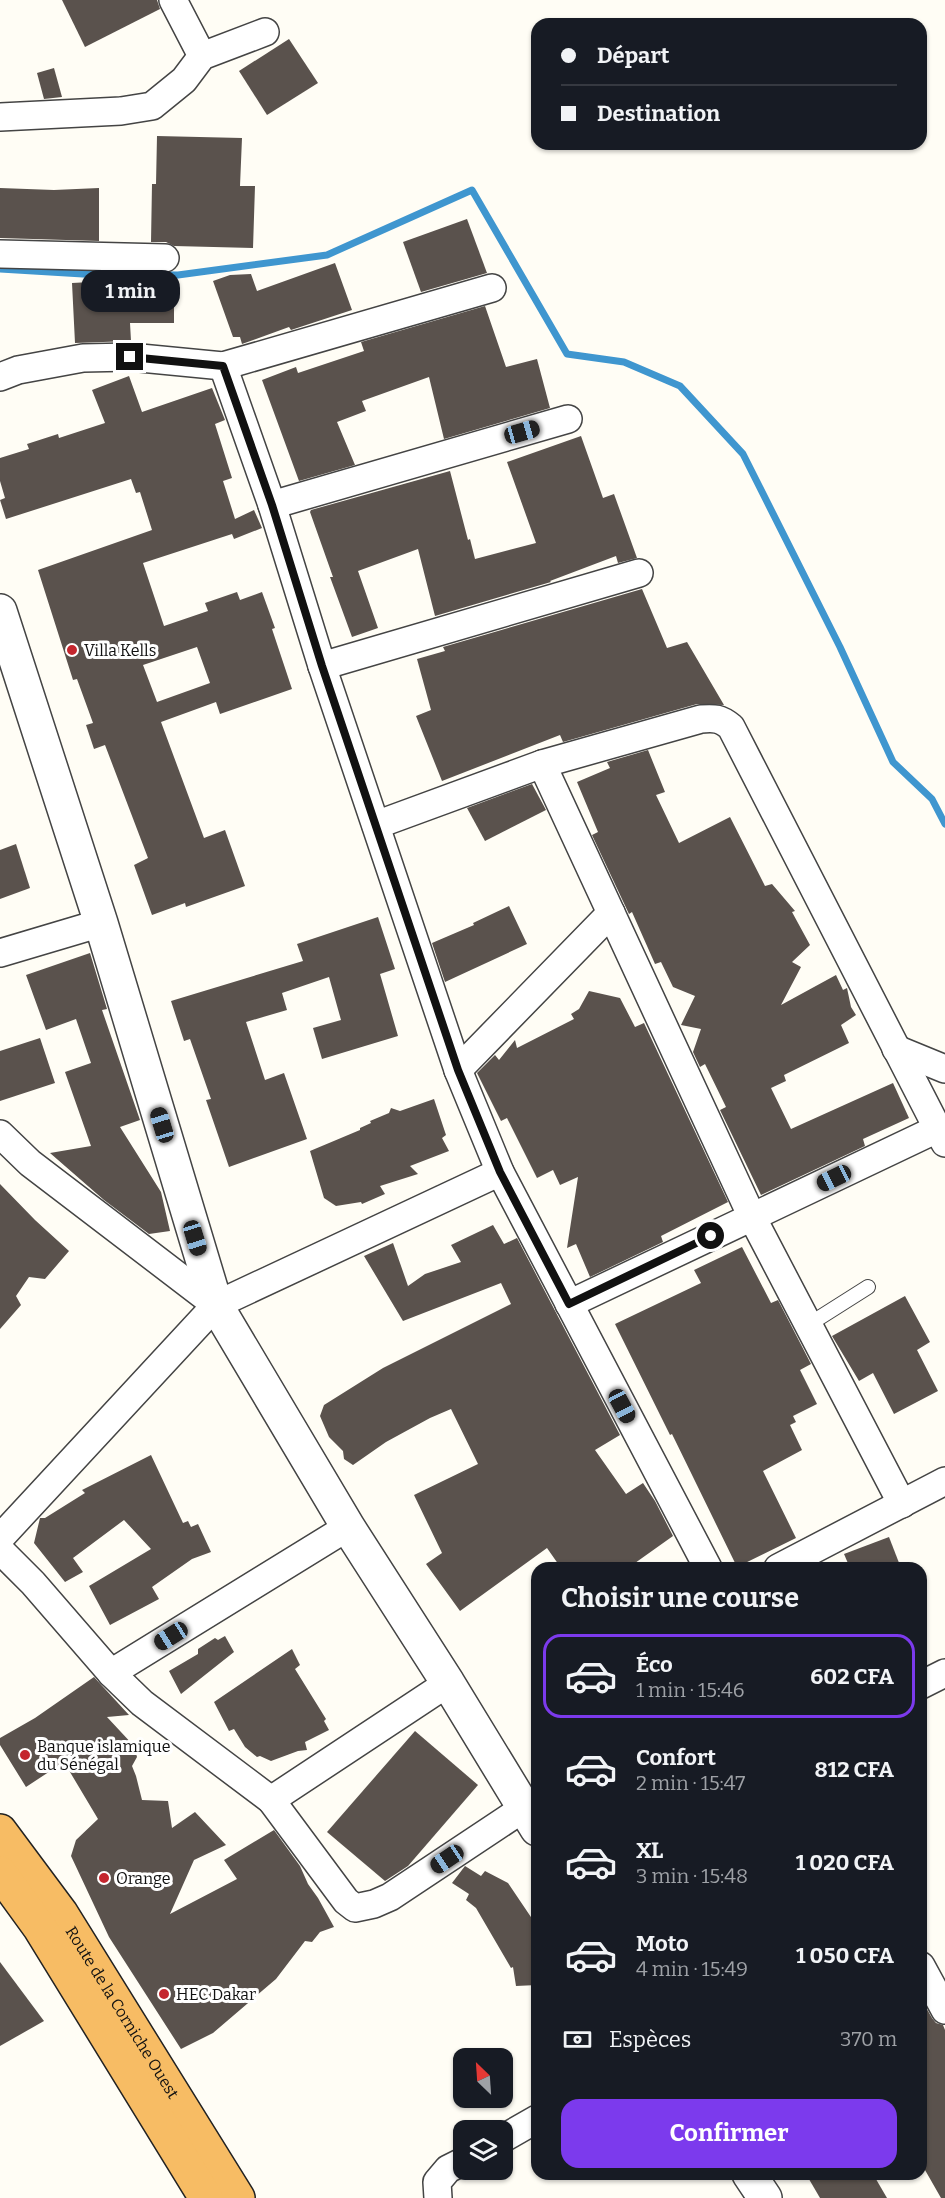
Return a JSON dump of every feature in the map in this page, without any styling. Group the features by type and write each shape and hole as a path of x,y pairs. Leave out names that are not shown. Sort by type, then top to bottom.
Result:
{"highway":[{"name":"Route de la Corniche Ouest","path":"0,1831 61,1912 238,2198"},
{"name":"Route de la Corniche Ouest","path":"4,1887 40,1928 206,2198"}],"street":[{"path":"173,0 202,56"},
{"path":"0,117 121,111 152,106 183,80 202,56 265,32"},
{"path":"0,254 165,258"},
{"path":"0,377 18,370 83,358 130,357 223,366 492,288"},
{"path":"223,366 272,505 322,666 458,1070 500,1172 705,1562"},
{"path":"272,505 568,419"},
{"path":"322,666 639,573"},
{"path":"0,611 101,923 216,1305 348,1527 448,1683 530,1818 390,1897 361,1908 354,1908 346,1901 271,1800 142,1702 111,1673 0,1550"},
{"path":"376,825 542,764 701,719 715,717 722,719 731,727 941,1136 752,1217 569,1304"},
{"path":"542,764 752,1217 903,1504"},
{"path":"458,1070 611,914"},
{"path":"0,953 101,923"},
{"path":"896,1049 945,1069"},
{"path":"0,1134 30,1162 216,1305"},
{"path":"0,1538 216,1305 500,1172"},
{"path":"790,1562 945,1480"},
{"path":"111,1673 348,1527"},
{"path":"927,1682 945,1672"},
{"path":"271,1800 448,1683"},
{"path":"927,1977 945,2010"},
{"path":"513,2133 531,2122"},
{"path":"438,2198 437,2182 453,2166"},
{"path":"753,2180 765,2198"}],"lane":[{"path":"808,1325 868,1287"}],"building":[{"path":"62,0 157,0 160,9 85,47"},
{"path":"289,39 318,83 267,115 239,71"},
{"path":"54,68 62,97 44,99 37,73"},
{"path":"157,136 242,138 240,186 255,186 253,248 174,246 166,242 151,242 152,184 156,184"},
{"path":"0,188 54,190 99,188 99,241 0,238"},
{"path":"467,219 487,273 421,292 403,242"},
{"path":"335,263 352,310 291,330 289,327 242,344 240,337 233,337 213,281 230,275 251,274 257,291"},
{"path":"128,280 129,297 174,296 174,323 130,323 131,341 75,343 72,283"},
{"path":"485,306 506,367 537,359 550,408 444,439 429,377 362,401 366,411 337,422 355,465 299,481 262,380 296,367 298,373 364,351 361,342"},
{"path":"129,376 142,412 212,388 225,420 215,424 232,478 223,481 235,519 254,510 262,528 234,539 232,534 143,563 164,626 208,611 205,603 237,592 240,600 262,592 292,689 220,714 216,702 161,722 204,838 225,830 245,886 186,907 185,903 152,915 134,865 148,858 105,745 94,749 86,725 93,723 77,679 73,680 38,570 152,530 140,492 136,493 131,479 6,519 0,500 5,498 0,481 0,458 29,449 27,444 58,434 59,438 105,423 92,390","holes":["197,647 210,683 157,702 143,665"]},
{"path":"581,436 603,498 614,494 637,558 618,563 616,556 551,582 435,616 418,549 358,571 378,628 352,637 330,577 333,577 311,510 450,471 475,559 536,543 507,462"},
{"path":"642,589 667,648 687,642 724,705 697,704 563,742 560,735 442,781 416,716 431,710 417,659 445,651 443,647"},
{"path":"648,750 665,792 656,795 679,843 730,817 765,886 772,884 795,911 792,912 810,945 792,962 801,967 781,1005 836,975 843,990 847,988 851,1007 856,1015 841,1025 849,1043 784,1075 786,1081 771,1088 791,1129 893,1083 909,1118 863,1139 865,1146 761,1195 720,1110 726,1107 705,1064 700,1067 693,1052 701,1029 681,1025 695,996 673,987 661,962 655,964 632,912 629,914 592,835 598,832 577,782 610,768 607,762"},
{"path":"532,784 546,810 485,841 467,808"},
{"path":"16,844 30,888 0,899 0,850"},
{"path":"509,906 527,944 445,982 432,943 474,925 473,923"},
{"path":"378,917 395,969 380,974 398,1036 322,1059 313,1028 341,1020 329,977 282,993 287,1010 246,1022 265,1080 284,1073 307,1139 229,1167 206,1100 211,1099 190,1039 184,1041 171,1001 303,961 297,944"},
{"path":"90,953 107,1009 102,1010 140,1120 120,1127 161,1192 170,1231 149,1234 104,1200 50,1153 91,1146 65,1072 91,1063 76,1019 46,1030 26,975"},
{"path":"589,991 620,998 635,1027 644,1023 728,1202 661,1236 663,1242 590,1277 576,1244 567,1248 578,1177 560,1185 553,1170 537,1178 507,1118 501,1121 477,1073 495,1055 499,1060 515,1040 517,1048 574,1019 571,1014 579,1009"},
{"path":"40,1038 55,1083 0,1101 0,1051"},
{"path":"434,1099 446,1135 442,1138 449,1151 410,1166 418,1174 380,1186 385,1194 362,1204 361,1202 336,1206 324,1198 310,1151 360,1130 371,1123 370,1121 389,1113 391,1108 400,1111"},
{"path":"0,1184 69,1251 45,1279 29,1277 16,1296 21,1305 0,1329"},
{"path":"493,1225 504,1244 517,1238 620,1435 595,1450 626,1494 643,1483 673,1536 636,1562 557,1562 547,1548 460,1611 426,1564 442,1553 414,1495 478,1464 451,1409 386,1442 353,1465 344,1459 343,1451 329,1437 320,1416 324,1405 383,1368 511,1304 501,1283 403,1321 364,1256 393,1243 408,1286 425,1274 461,1262 451,1245"},
{"path":"742,1247 771,1303 778,1300 811,1364 800,1370 817,1404 793,1416 796,1422 790,1425 802,1450 763,1471 796,1538 747,1562 735,1562 615,1324 701,1283 694,1270"},
{"path":"905,1296 930,1342 917,1350 938,1391 894,1414 873,1373 859,1381 832,1336"},
{"path":"151,1455 183,1523 188,1521 191,1527 198,1524 211,1552 192,1559 152,1587 159,1599 110,1625 89,1586 151,1549 124,1520 73,1558 83,1572 65,1582 34,1543 40,1518 45,1518 85,1493 82,1490"},
{"path":"889,1537 899,1562 847,1562 844,1554"},
{"path":"225,1636 234,1652 181,1694 169,1671 198,1654 198,1649 215,1638 218,1640"},
{"path":"292,1649 300,1665 295,1669 326,1719 324,1721 329,1730 305,1742 307,1750 271,1761 257,1757 245,1747 234,1729 229,1731 214,1702"},
{"path":"94,1677 129,1715 107,1717 134,1746 137,1757 132,1766 142,1800 168,1801 172,1828 195,1812 226,1845 194,1860 170,1914 237,1879 224,1860 274,1830 300,1866 334,1927 320,1932 312,1942 305,1941 276,1979 213,2033 181,2049 109,1937 71,1856 76,1840 98,1819 64,1762 26,1787 0,1745 0,1738 35,1718"},
{"path":"415,1731 478,1785 408,1866 385,1881 327,1832"},
{"path":"465,1866 481,1876 485,1871 508,1883 531,1917 531,1985 516,1986 513,1967 511,1968 476,1908 466,1900 469,1894 452,1883"},
{"path":"0,1962 44,2021 0,2046"},
{"path":"927,2009 936,2023 943,2025 945,2030 945,2198 941,2198 927,2174"},
{"path":"810,2180 876,2180 887,2198 820,2198"}],"waterway":[{"path":"0,269 83,274 178,275 327,255 472,190 567,354 624,362 680,386 743,454 840,647 893,762 932,799 945,824"}],"place":[{"name":"Villa Kells","path":"72,650"},
{"name":"Banque islamique du Sénégal","path":"25,1755"},
{"name":"Orange","path":"104,1878"},
{"name":"HEC Dakar","path":"164,1994"}],"route":[{"path":"130,357 223,366 272,505 322,666 458,1070 500,1172 569,1304 711,1236"}]}
